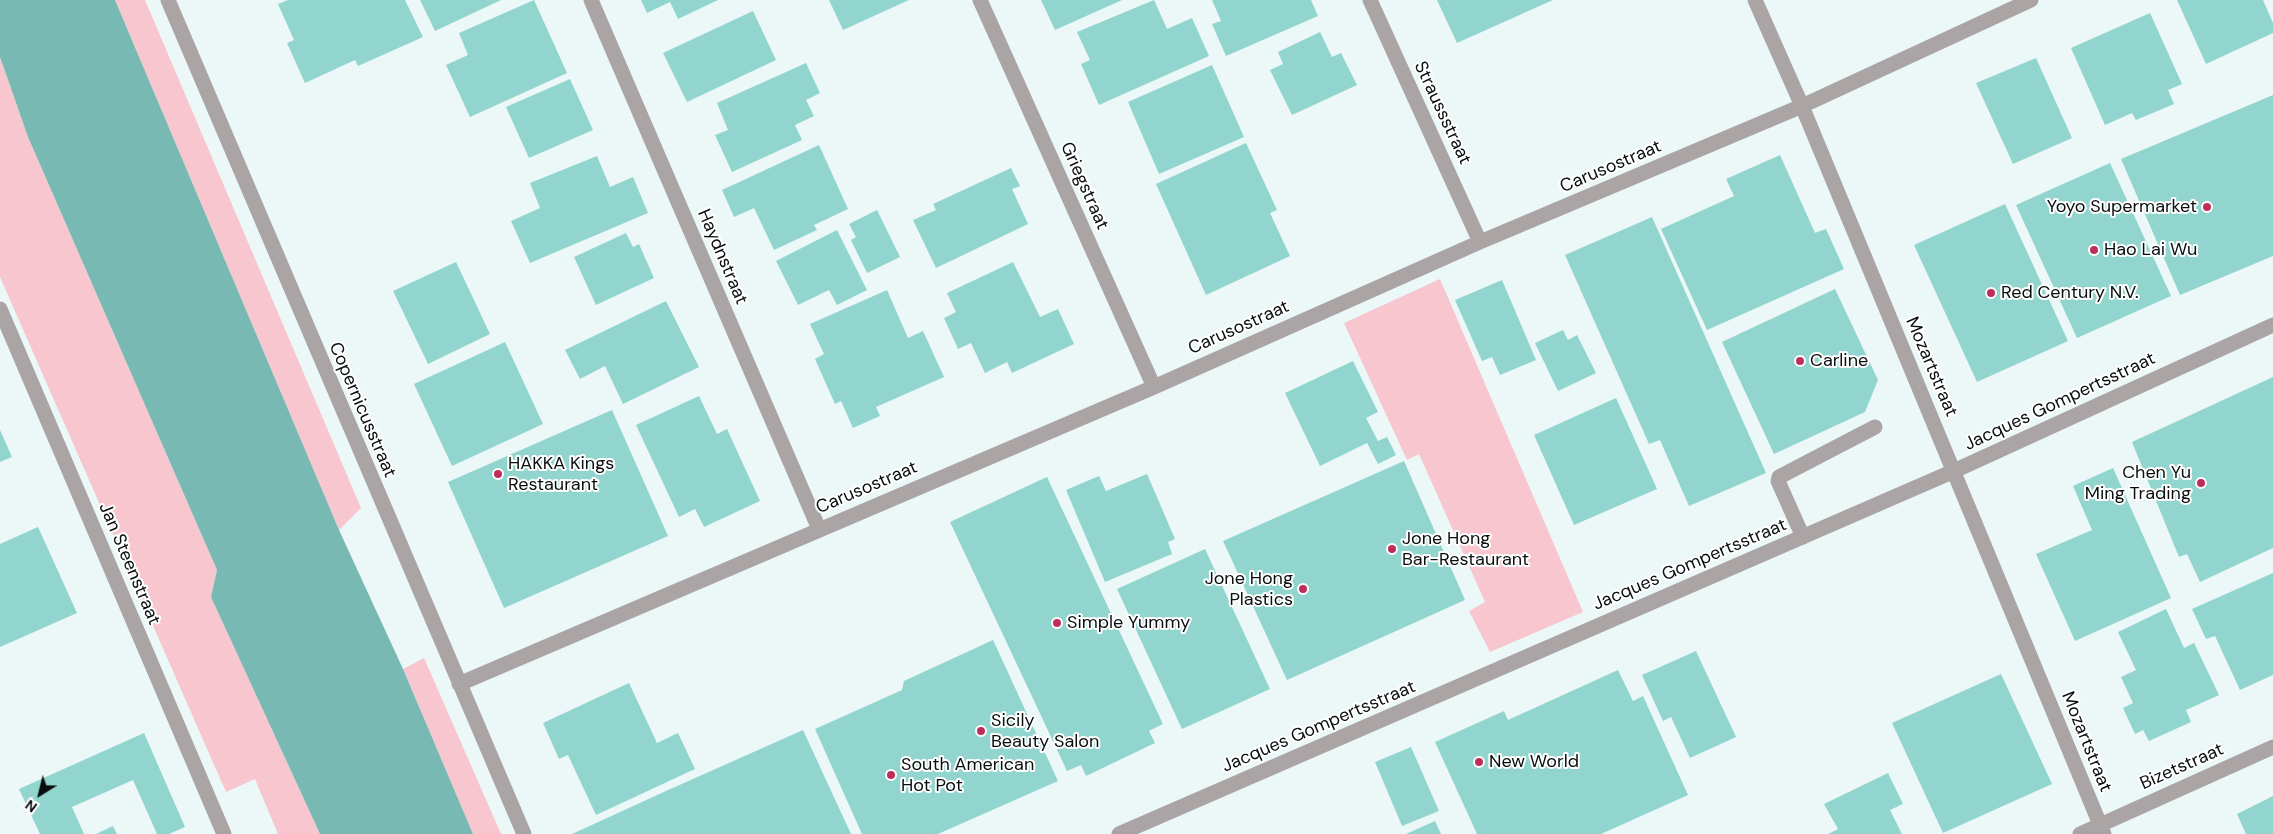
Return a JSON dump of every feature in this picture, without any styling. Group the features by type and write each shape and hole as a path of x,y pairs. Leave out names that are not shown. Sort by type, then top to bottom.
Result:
{"street":[{"name":"Copernicusstraat","path":"168,0 524,834"},
{"name":"Haydnstraat","path":"591,0 819,529"},
{"name":"Griegstraat","path":"980,0 1154,386"},
{"name":"Straussstraat","path":"1370,0 1480,242"},
{"name":"Mozartstraat","path":"1755,0 1802,106 2102,829"},
{"name":"Carusostraat","path":"459,684 1154,386 1480,242 1802,106 2031,0"},
{"name":"Jan Steenstraat","path":"0,309 224,834"},
{"name":"Jacques Gompertsstraat","path":"1120,834 1954,472 2273,325"},
{"path":"1803,537 1778,481 1779,477 1875,427"},
{"name":"Bizetstraat","path":"2080,834 2102,829 2273,747"}],"shaded area":[{"path":"115,0 145,0 361,508 339,530"},
{"path":"0,57 28,137 217,570 211,597 320,834 278,834 255,779 226,792 0,277"},
{"path":"1440,279 1583,612 1490,652 1469,611 1485,602 1419,454 1407,460 1344,323"},
{"path":"424,658 501,834 473,834 403,669"}],"water":[{"path":"0,0 115,0 339,530 403,669 473,834 320,834 211,597 217,570 28,137 0,57"}],"building":[{"path":"288,0 405,0 423,37 358,66 355,60 305,83 287,43 294,40 278,4"},
{"path":"420,0 501,0 435,31"},
{"path":"534,0 567,73 470,117 446,65 468,55 459,33"},
{"path":"641,0 718,0 678,19 670,2 647,13"},
{"path":"829,0 909,0 843,30"},
{"path":"1041,0 1122,0 1055,30"},
{"path":"1154,0 1167,29 1192,18 1209,56 1099,105 1081,64 1090,60 1077,32"},
{"path":"1212,0 1311,0 1318,16 1226,56 1212,24 1221,21"},
{"path":"1437,0 1553,0 1457,43"},
{"path":"2177,0 2263,0 2273,23 2273,33 2206,64"},
{"path":"753,11 776,60 687,102 663,53"},
{"path":"2150,13 2182,84 2168,90 2174,104 2136,120 2132,113 2105,125 2071,48"},
{"path":"1320,32 1332,57 1341,53 1357,85 1292,115 1270,70 1283,64 1278,52"},
{"path":"2036,58 2072,138 2013,164 1976,83"},
{"path":"806,63 820,93 806,100 814,116 795,125 802,140 732,172 715,135 728,130 717,103"},
{"path":"1212,65 1244,137 1159,174 1128,102"},
{"path":"570,79 593,130 529,158 506,107"},
{"name":"Yoyo Supermarket","path":"2273,95 2273,256 2180,295 2121,159"},
{"path":"1246,143 1277,210 1270,213 1290,256 1206,295 1156,184"},
{"path":"819,145 848,209 814,225 817,230 774,250 754,208 734,217 722,190"},
{"path":"1780,155 1815,233 1826,229 1844,269 1707,330 1661,229 1734,196 1726,179"},
{"path":"597,156 610,187 633,177 648,213 530,263 511,221 540,208 530,183"},
{"name":"Hao Lai Wu","path":"2110,163 2171,296 2077,338 2016,205"},
{"path":"1011,168 1020,186 1012,189 1028,224 936,268 913,220 936,210 933,204"},
{"name":"Red Century N.V.","path":"2005,204 2068,341 1977,382 1914,245"},
{"path":"877,210 900,257 867,273 851,240 856,237 849,224"},
{"path":"1652,217 1766,473 1689,506 1660,440 1649,444 1565,255"},
{"path":"837,230 867,290 837,305 829,290 798,305 776,261"},
{"path":"626,233 633,247 639,244 654,278 596,305 574,257"},
{"path":"456,262 490,334 428,364 393,291"},
{"path":"1013,262 1040,317 1058,309 1074,344 1012,373 1007,362 985,373 971,343 958,349 944,318 956,312 947,293"},
{"path":"1502,280 1536,360 1500,375 1492,357 1482,361 1455,300"},
{"name":"Carline","path":"1835,289 1878,380 1865,412 1774,454 1722,342"},
{"path":"887,290 908,338 923,331 944,377 876,407 880,416 853,428 841,401 835,404 815,359 824,354 810,324"},
{"path":"666,301 699,367 623,404 605,366 580,379 565,350"},
{"path":"1563,330 1568,340 1577,335 1596,373 1558,391 1535,343"},
{"path":"505,342 543,424 452,466 414,384"},
{"path":"1353,361 1378,412 1366,418 1378,441 1387,437 1396,455 1378,464 1367,443 1320,466 1285,393"},
{"name":"Chen Yu Ming Trading","path":"2273,377 2273,548 2200,582 2187,554 2179,557 2132,442"},
{"path":"699,396 717,434 727,429 760,501 704,527 695,509 679,517 636,425"},
{"path":"1616,398 1657,489 1574,525 1534,435"},
{"path":"612,410 668,536 504,608 448,482"},
{"path":"0,430 12,457 0,462"},
{"path":"1404,461 1465,600 1287,680 1223,541"},
{"path":"2113,468 2171,598 2075,641 2036,554 2092,530 2073,486"},
{"path":"1147,474 1175,539 1168,542 1172,554 1105,582 1066,490 1099,476 1106,491"},
{"name":"Simple Yummy","path":"1047,477 1163,724 1149,731 1155,743 1086,776 1081,765 1067,771 950,522"},
{"path":"38,527 77,613 0,647 0,544"},
{"path":"1205,549 1270,689 1182,729 1117,589"},
{"path":"2273,573 2273,675 2240,690 2215,636 2206,639 2192,609"},
{"path":"2166,609 2184,648 2194,643 2219,695 2186,710 2191,722 2149,741 2143,730 2135,734 2123,708 2133,703 2121,677 2136,670 2118,632"},
{"path":"993,640 1058,781 938,834 862,834 815,729 902,690 904,681"},
{"path":"1696,651 1736,737 1690,758 1671,717 1663,721 1642,675"},
{"path":"1618,670 1633,701 1643,696 1688,795 1601,834 1477,834 1435,742 1504,711 1508,720"},
{"path":"2001,674 2052,784 1943,833 1892,723"},
{"path":"629,683 657,743 678,733 695,769 596,815 568,755 559,759 543,723"},
{"path":"803,730 851,834 572,834 666,791"},
{"path":"144,733 185,827 169,834 157,834 133,780 72,807 84,834 40,834 19,789"},
{"path":"1411,747 1439,811 1402,826 1375,762"},
{"path":"1888,773 1903,804 1890,810 1902,834 1828,834 1838,829 1824,804"},
{"path":"2273,796 2273,834 2246,834 2237,814"},
{"path":"1435,821 1441,834 1406,834"},
{"path":"113,826 117,834 96,834"}],"place":[{"name":"Yoyo Supermarket","path":"2207,207"},
{"name":"Hao Lai Wu","path":"2094,250"},
{"name":"Red Century N.V.","path":"1991,293"},
{"name":"Carline","path":"1800,361"},
{"name":"HAKKA Kings Restaurant","path":"498,474"},
{"name":"Chen Yu Ming Trading","path":"2201,483"},
{"name":"Jone Hong Bar-Restaurant","path":"1392,549"},
{"name":"Jone Hong Plastics","path":"1303,589"},
{"name":"Simple Yummy","path":"1057,623"},
{"name":"Sicily Beauty Salon","path":"981,731"},
{"name":"New World","path":"1479,762"},
{"name":"South American Hot Pot","path":"891,775"}]}
